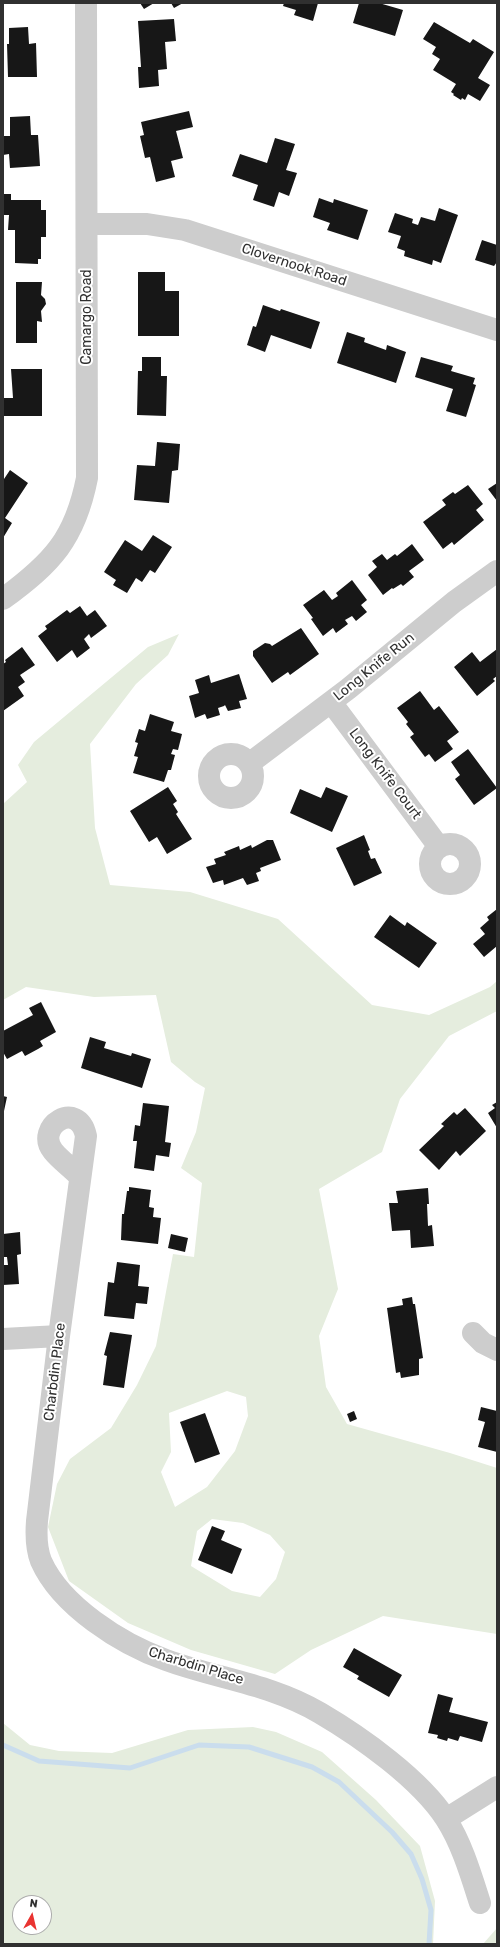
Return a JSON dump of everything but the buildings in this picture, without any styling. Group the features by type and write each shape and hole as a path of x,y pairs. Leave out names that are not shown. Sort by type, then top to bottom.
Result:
{"street":[{"name":"Camargo Road","path":"3,599 40,570 63,544 71,530 83,496 88,462 86,3"},
{"name":"Clovernook Road","path":"87,224 146,224 185,230 497,330"},
{"name":"Long Knife Run","path":"250,764 331,702 454,602 497,571"},
{"name":"Long Knife Court","path":"331,702 439,847"},
{"name":"Charbdin Place","path":"80,1177 59,1336 36,1535 41,1560 52,1582 70,1601 90,1618 143,1650 165,1660 279,1693 321,1713 362,1740 400,1770 422,1790 446,1820 461,1848 480,1903"},
{"path":"473,1333 483,1343 497,1350"},
{"path":"3,1339 59,1336"},
{"path":"446,1820 497,1787"}],"green space":[{"path":"179,634 168,655 136,684 90,744 95,828 110,885 190,892 278,919 372,1005 429,1015 490,987 497,981 497,1011 449,1036 400,1099 382,1152 319,1189 338,1289 319,1336 326,1387 347,1424 497,1468 497,1634 383,1616 311,1650 275,1674 191,1650 128,1623 69,1581 48,1527 57,1484 70,1459 111,1428 137,1385 156,1346 173,1254 194,1257 202,1183 181,1168 196,1132 205,1088 195,1082 171,1062 156,995 94,997 26,987 3,1000 3,804 27,782 18,765 34,742 148,647","holes":["227,1391 246,1397 248,1416 235,1451 207,1487 175,1507 161,1472 171,1452 169,1413","212,1519 243,1523 270,1535 285,1552 276,1579 260,1597 232,1591 191,1566 197,1531"]},
{"path":"3,1723 30,1745 59,1751 112,1753 188,1730 253,1727 276,1732 322,1752 376,1800 420,1846 435,1901 433,1944 3,1944"},
{"path":"497,1928 497,1944 483,1944"}],"waterway":[{"path":"3,1745 39,1761 130,1768 199,1745 249,1747 312,1767 339,1782 392,1832 411,1854 422,1879 431,1910 429,1944"}]}
